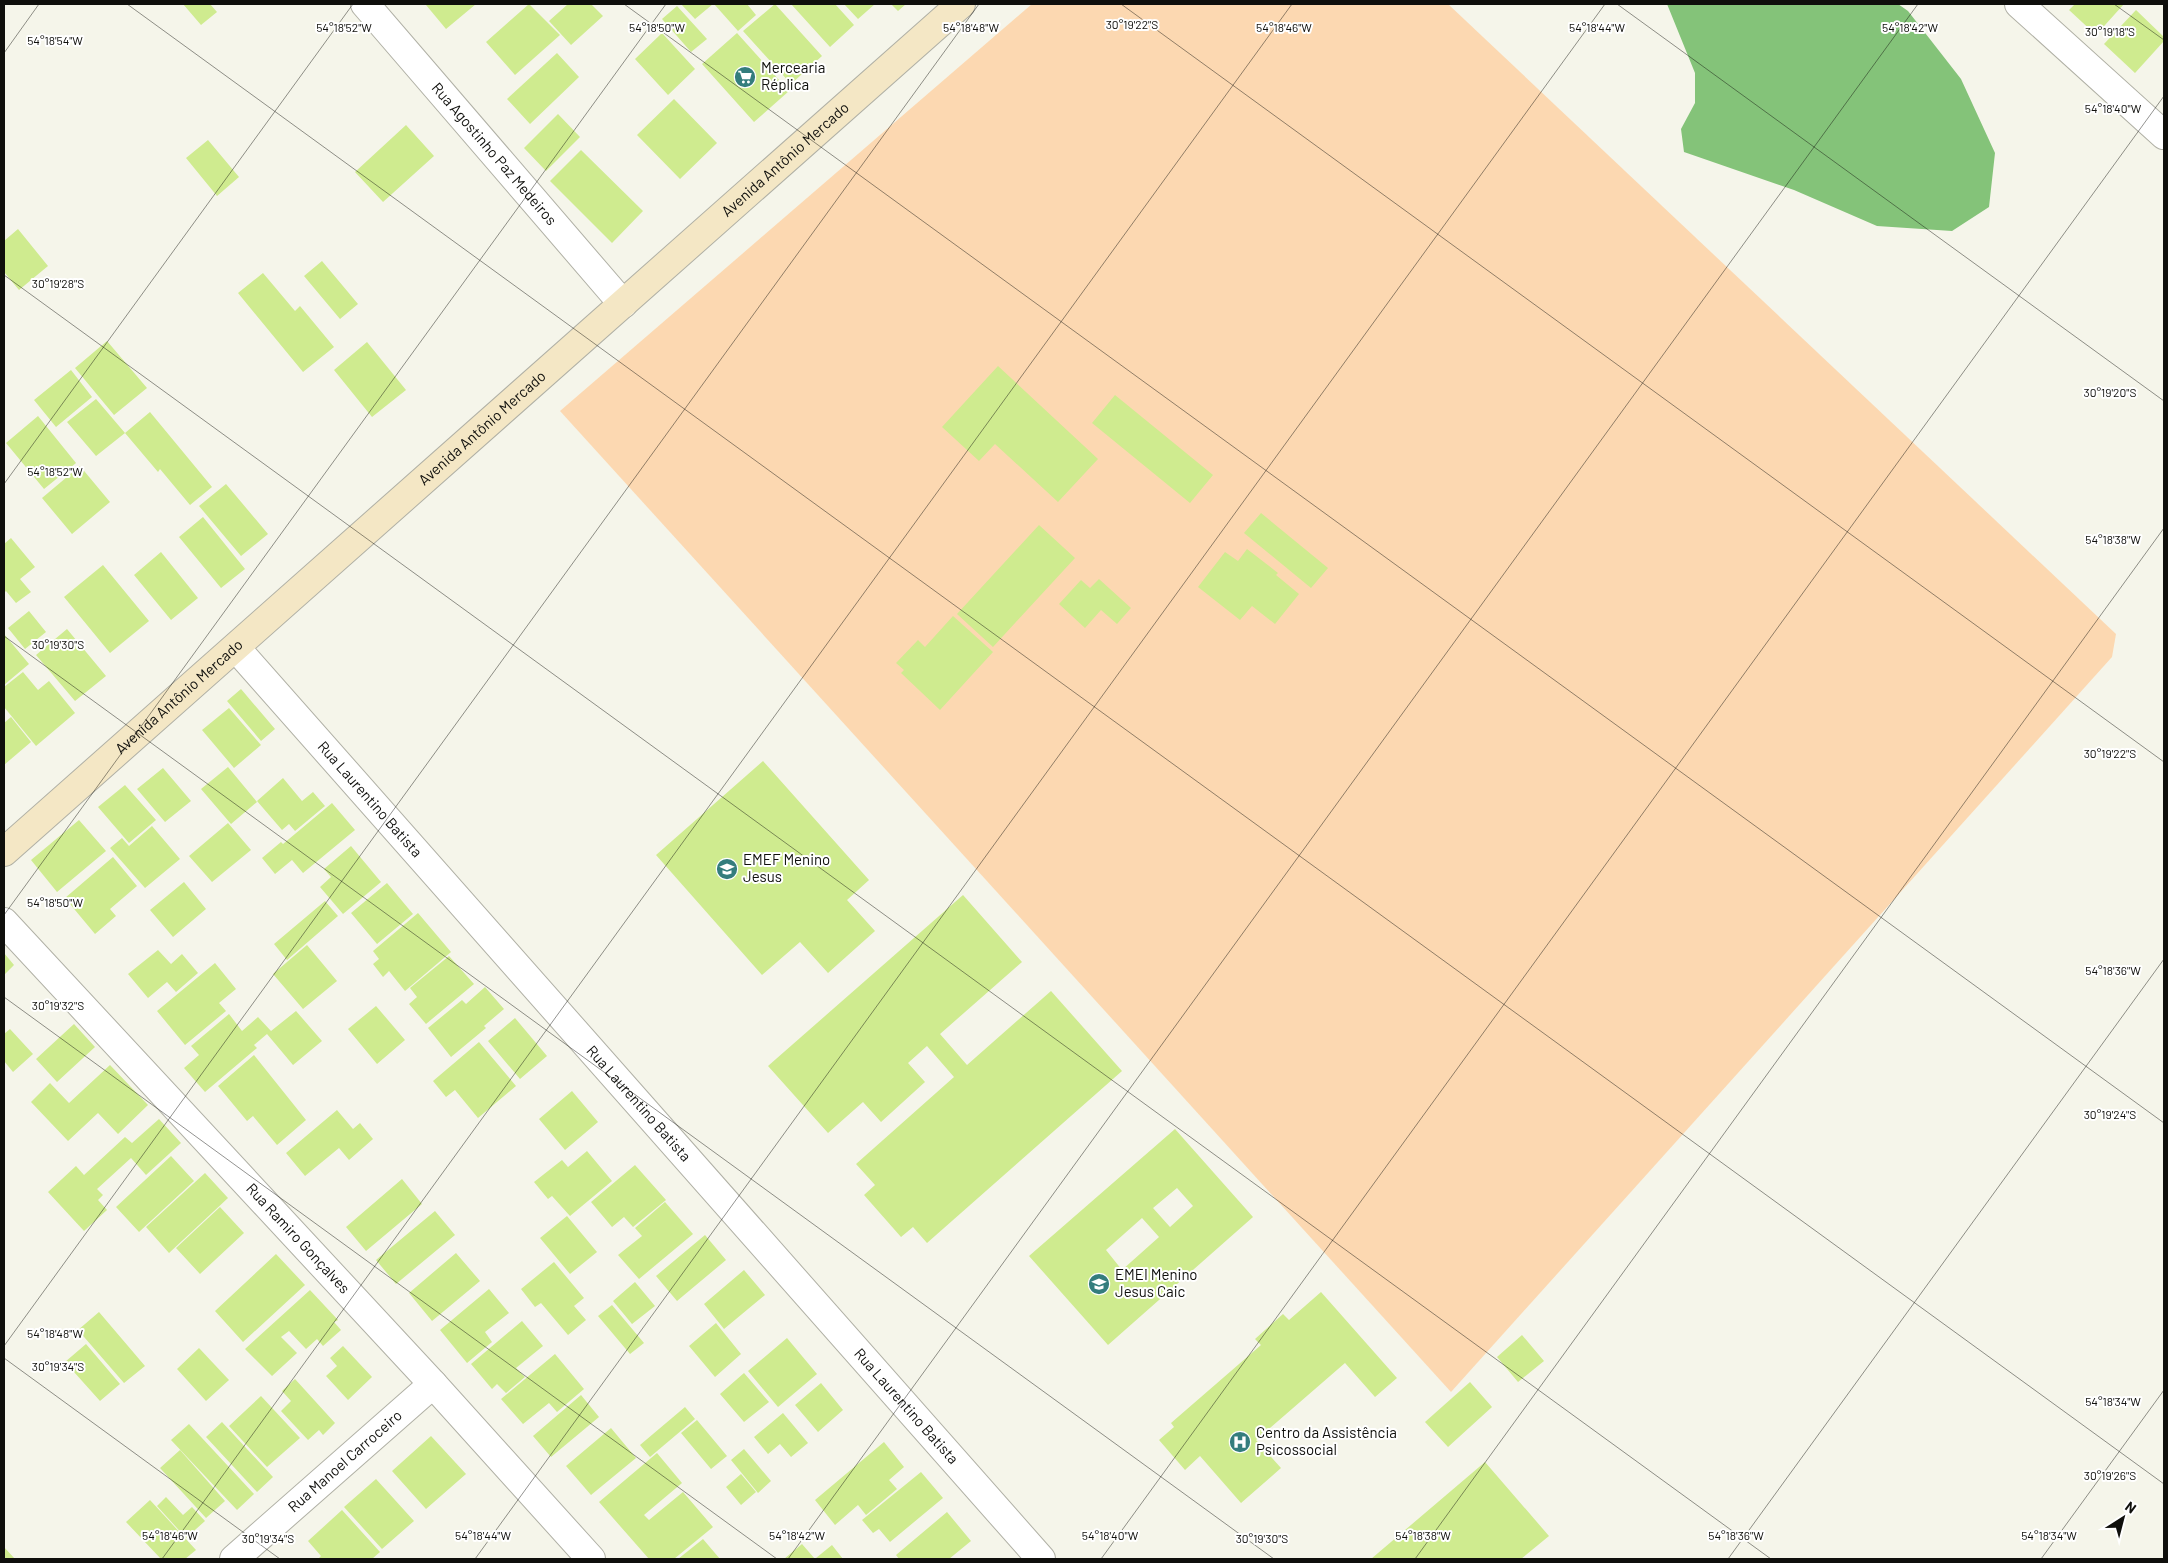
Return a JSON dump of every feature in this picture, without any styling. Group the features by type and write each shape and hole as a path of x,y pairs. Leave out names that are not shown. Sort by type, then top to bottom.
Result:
{"street":[{"name":"Rua Agostinho Paz Medeiros","path":"365,4 623,304"},
{"name":"Avenida Antônio Mercado","path":"4,852 961,4"},
{"path":"2019,4 2164,134"},
{"name":"Rua Laurentino Batista","path":"236,648 1042,1559"},
{"name":"Rua Ramiro Gonçalves","path":"4,922 434,1384 591,1559"},
{"name":"Rua Manoel Carroceiro","path":"234,1559 434,1384"}],"shaded area":[{"path":"1032,4 1448,4 2116,634 2112,657 1451,1392 560,411"},
{"path":"1667,4 1898,4 1908,11 1961,79 1995,153 1989,207 1952,231 1877,226 1794,190 1684,152 1681,129 1695,103 1695,73"}],"building":[{"path":"183,4 210,4 217,12 201,25"},
{"path":"427,4 476,4 446,29"},
{"path":"529,4 560,35 515,75 486,42"},
{"path":"568,4 591,4 603,16 571,45 549,21"},
{"path":"681,4 713,4 695,19"},
{"path":"714,4 747,4 756,15 738,31"},
{"path":"775,4 822,56 791,84 743,31"},
{"path":"791,4 835,4 854,25 830,47"},
{"path":"844,4 875,4 858,19"},
{"path":"891,4 906,4 898,11"},
{"path":"2075,4 2124,4 2096,35 2069,10"},
{"path":"677,6 707,39 691,52 662,19"},
{"path":"2136,10 2164,37 2164,41 2135,73 2104,44"},
{"path":"662,33 695,69 668,95 635,59"},
{"name":"Mercearia Réplica","path":"737,33 789,91 754,122 702,64"},
{"path":"557,53 579,77 530,124 507,99"},
{"path":"674,99 717,143 680,179 637,135"},
{"path":"558,114 580,137 546,171 524,148"},
{"path":"406,125 434,156 383,202 355,172"},
{"path":"208,140 239,177 217,196 186,158"},
{"path":"581,150 643,211 612,243 550,181"},
{"path":"18,229 48,266 19,290 4,272 4,241"},
{"path":"322,261 358,304 340,319 304,276"},
{"path":"263,273 295,311 300,306 334,347 303,372 238,293"},
{"path":"107,341 147,388 114,415 75,368"},
{"path":"367,342 406,390 372,417 334,370"},
{"path":"998,366 1098,459 1058,502 995,444 979,461 942,427"},
{"path":"71,370 92,397 56,427 34,400"},
{"path":"1115,395 1213,475 1190,503 1092,423"},
{"path":"96,399 125,433 96,456 67,422"},
{"path":"150,412 212,487 190,505 160,469 158,472 125,433"},
{"path":"38,416 76,463 44,489 6,443"},
{"path":"80,466 110,502 72,534 42,498"},
{"path":"226,484 268,534 241,556 199,506"},
{"path":"1261,513 1328,568 1311,588 1244,533"},
{"path":"203,517 245,569 221,588 179,537"},
{"path":"1039,525 1075,558 993,647 957,614"},
{"path":"11,538 35,567 20,579 31,592 16,603 6,591 4,593 4,544"},
{"path":"1247,549 1278,573 1276,575 1299,594 1275,624 1252,606 1240,620 1198,587 1225,552 1238,561"},
{"path":"161,552 198,598 171,620 134,575"},
{"path":"103,565 149,621 110,653 64,597"},
{"path":"1099,579 1131,608 1117,624 1101,610 1085,628 1059,604 1081,580 1090,588"},
{"path":"29,611 46,632 25,649 8,628"},
{"path":"953,616 993,652 940,710 901,673 904,670 896,663 918,640 925,647"},
{"path":"67,629 106,676 75,701 36,655"},
{"path":"4,634 29,664 4,685"},
{"path":"23,672 38,690 49,681 75,713 36,746 4,707 4,687"},
{"path":"241,689 275,729 261,741 227,701"},
{"path":"229,708 261,745 234,768 202,730"},
{"path":"11,717 31,742 4,765 4,723"},
{"path":"763,761 869,880 847,900 875,931 828,973 800,942 762,975 656,855"},
{"path":"228,767 257,802 231,824 201,789"},
{"path":"163,768 191,801 165,822 137,789"},
{"path":"283,778 302,801 313,792 325,806 295,831 289,824 282,830 257,801"},
{"path":"125,785 156,820 129,843 98,807"},
{"path":"332,803 355,830 303,873 292,860 275,874 262,858 281,842 283,844"},
{"path":"79,820 106,851 57,892 31,860"},
{"path":"228,823 251,850 212,882 189,856"},
{"path":"152,826 180,859 145,888 110,848 122,838 129,846"},
{"path":"351,846 381,882 343,914 320,887 331,877 324,869"},
{"path":"113,857 137,886 110,909 116,916 95,934 65,898"},
{"path":"184,882 206,909 173,937 150,910"},
{"path":"387,883 413,914 377,944 351,913"},
{"path":"963,895 1022,962 940,1034 967,1065 1051,991 1122,1071 927,1243 913,1227 901,1237 864,1195 875,1185 856,1164 954,1077 927,1046 908,1063 925,1082 881,1122 863,1102 828,1133 768,1066"},
{"path":"325,901 338,916 287,960 274,944"},
{"path":"418,913 451,952 405,991 389,971 383,977 373,964 379,959 373,951"},
{"path":"307,945 337,981 303,1009 273,974"},
{"path":"158,950 171,964 182,954 198,973 176,992 167,982 148,998 128,974"},
{"path":"4,953 14,965 4,975"},
{"path":"449,956 474,984 426,1024 409,1004 417,997 410,988"},
{"path":"215,963 236,989 219,1003 226,1011 185,1045 157,1011"},
{"path":"485,987 504,1009 484,1026 486,1028 451,1057 428,1028 462,1000 466,1004"},
{"path":"376,1006 405,1040 377,1064 348,1029"},
{"path":"296,1011 322,1041 293,1065 267,1034 254,1045 257,1048 205,1092 184,1068 199,1055 191,1046 229,1014 242,1031 258,1017 271,1031"},
{"path":"515,1018 547,1056 520,1079 488,1041"},
{"path":"74,1024 95,1047 57,1082 36,1059"},
{"path":"10,1029 33,1054 13,1072 4,1061 4,1034"},
{"path":"479,1042 516,1086 478,1118 455,1090 446,1097 433,1081"},
{"path":"254,1055 306,1120 277,1145 253,1116 247,1121 218,1086"},
{"path":"110,1065 148,1105 118,1134 98,1113 68,1141 31,1102 50,1083 69,1103"},
{"path":"572,1091 598,1122 565,1150 539,1119"},
{"path":"337,1110 353,1129 360,1123 373,1139 349,1160 339,1148 305,1176 286,1153"},
{"path":"159,1119 181,1143 146,1175 131,1158 97,1189 103,1195 98,1200 107,1210 84,1231 48,1192 76,1166 84,1175 125,1137 132,1143"},
{"path":"1175,1129 1253,1217 1108,1345 1029,1256","holes":["1177,1188 1193,1206 1170,1227 1153,1208","1142,1218 1159,1237 1122,1270 1106,1250"]},
{"path":"587,1151 612,1181 570,1216 552,1196 548,1199 534,1182 562,1160 568,1167"},
{"path":"171,1156 194,1181 139,1232 116,1207"},
{"path":"635,1165 666,1200 633,1227 624,1217 612,1227 591,1202"},
{"path":"205,1173 228,1198 169,1253 146,1227"},
{"path":"402,1179 422,1204 366,1251 346,1227"},
{"path":"665,1202 693,1234 639,1279 618,1255 642,1236 635,1228"},
{"path":"220,1207 244,1233 200,1274 176,1248"},
{"path":"435,1211 455,1235 396,1284 376,1260"},
{"path":"567,1216 597,1252 570,1274 540,1238"},
{"path":"705,1235 726,1260 677,1301 656,1276"},
{"path":"456,1253 480,1281 432,1321 409,1293"},
{"path":"276,1254 305,1285 243,1342 215,1311"},
{"path":"554,1262 584,1298 574,1306 586,1320 568,1335 541,1303 535,1307 521,1289"},
{"path":"744,1270 765,1295 724,1329 704,1304"},
{"path":"635,1282 655,1306 632,1324 613,1301"},
{"path":"489,1289 509,1313 485,1332 492,1342 467,1363 440,1330"},
{"path":"310,1290 338,1320 334,1322 341,1330 323,1346 317,1339 306,1349 289,1331 281,1337 297,1353 272,1376 245,1349"},
{"path":"1321,1292 1397,1378 1375,1397 1345,1363 1256,1440 1281,1468 1241,1503 1200,1456 1185,1470 1159,1440 1174,1427 1171,1423 1261,1345 1255,1339 1283,1314 1289,1320"},
{"path":"612,1305 644,1343 630,1354 598,1316"},
{"path":"99,1312 145,1366 124,1383 78,1330"},
{"path":"522,1321 543,1346 516,1368 525,1377 506,1393 497,1384 492,1389 471,1364"},
{"path":"716,1323 741,1354 715,1377 689,1346"},
{"path":"1522,1335 1544,1361 1518,1382 1497,1357"},
{"path":"787,1338 817,1374 778,1407 748,1371"},
{"path":"86,1344 120,1384 100,1401 65,1362"},
{"path":"343,1346 372,1377 348,1400 326,1376 337,1366 330,1358"},
{"path":"199,1348 229,1380 206,1401 177,1369"},
{"path":"555,1354 584,1389 557,1412 549,1403 523,1424 501,1399"},
{"path":"744,1373 769,1402 744,1422 720,1394"},
{"path":"295,1379 335,1423 323,1435 319,1430 308,1440 281,1411 291,1401 282,1391"},
{"path":"1470,1382 1492,1407 1448,1447 1425,1422"},
{"path":"821,1383 843,1410 818,1432 795,1405"},
{"path":"581,1395 599,1417 551,1457 533,1436"},
{"path":"261,1396 300,1438 267,1467 229,1426"},
{"path":"685,1407 695,1419 650,1457 640,1445"},
{"path":"783,1413 808,1443 791,1457 780,1444 768,1454 754,1437"},
{"path":"697,1420 727,1456 711,1469 681,1433"},
{"path":"222,1422 273,1477 257,1492 206,1437"},
{"path":"189,1424 254,1494 237,1510 171,1440"},
{"path":"611,1428 636,1458 591,1495 566,1466"},
{"path":"431,1436 466,1474 426,1509 392,1471"},
{"path":"884,1442 904,1467 889,1480 897,1489 866,1515 858,1505 835,1525 815,1500"},
{"path":"744,1449 771,1481 758,1493 731,1460"},
{"path":"180,1450 225,1501 206,1518 160,1468"},
{"path":"657,1453 682,1483 644,1515 649,1520 683,1492 713,1527 674,1559 649,1559 599,1502"},
{"path":"1485,1462 1549,1536 1521,1559 1371,1559"},
{"path":"921,1472 943,1498 890,1542 879,1529 873,1533 862,1520"},
{"path":"741,1474 756,1492 741,1505 726,1487"},
{"path":"376,1479 414,1521 382,1549 344,1507"},
{"path":"166,1497 183,1515 192,1507 205,1521 186,1538 157,1506"},
{"path":"150,1500 196,1550 185,1559 161,1559 126,1522"},
{"path":"342,1510 380,1552 372,1559 318,1559 321,1556 308,1541"},
{"path":"947,1512 971,1541 949,1559 899,1559 896,1555"},
{"path":"703,1539 720,1559 678,1559"},
{"path":"802,1544 815,1559 784,1559"},
{"path":"832,1545 843,1559 816,1558"},
{"path":"4,1547 15,1559 4,1559"}],"place":[{"name":"Mercearia Réplica","path":"745,77"},
{"name":"EMEF Menino Jesus","path":"727,869"},
{"name":"EMEI Menino Jesus Caic","path":"1099,1284"},
{"name":"Centro da Assistência Psicossocial","path":"1240,1442"}]}
